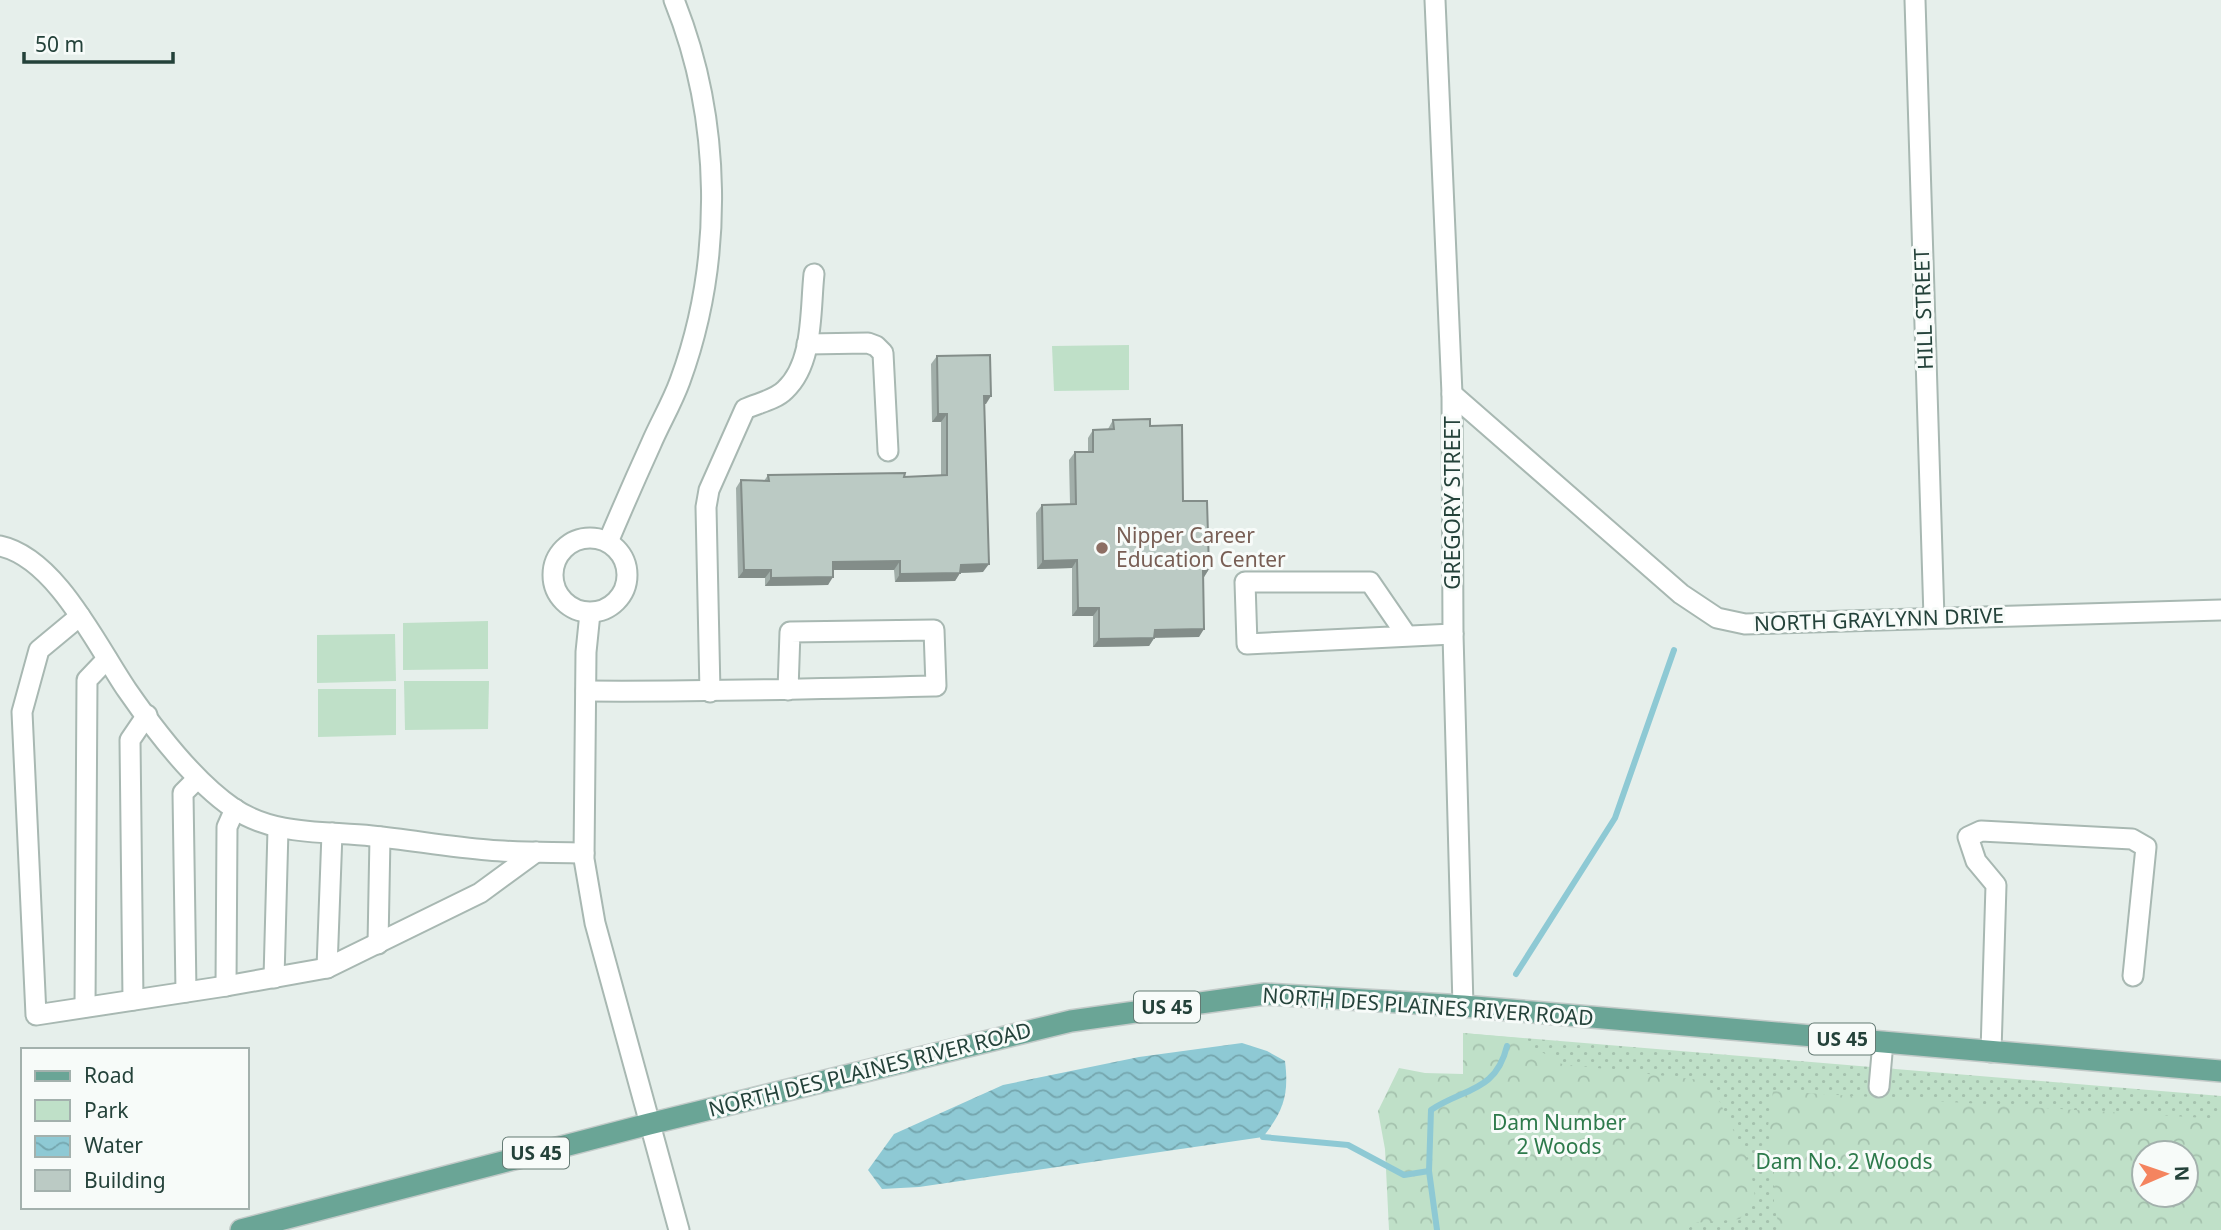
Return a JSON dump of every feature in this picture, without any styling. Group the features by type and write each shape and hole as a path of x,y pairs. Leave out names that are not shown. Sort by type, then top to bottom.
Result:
{"main road":[{"name":"NORTH DES PLAINES RIVER ROAD","path":"241,1230 649,1124 1071,1021 1265,994 1463,1006 2221,1071"}],"street":[{"path":"608,542 679,382 707,277 711,215 707,119 690,42 674,0"},
{"name":"GREGORY STREET","path":"1435,0 1452,394 1453,634 1463,1006"},
{"name":"HILL STREET","path":"1915,0 1934,618"},
{"path":"710,692 706,507 709,490 745,409 784,392 796,377 804,360 807,344 814,274"},
{"path":"807,344 868,343 883,353 888,451"},
{"name":"NORTH GRAYLYNN DRIVE","path":"1452,394 1681,594 1717,618 1745,624 2221,610"},
{"path":"583,538 608,542 618,550 624,560 628,572 627,584 613,605 602,611 578,611 558,596 553,585 555,560 572,542 583,538"},
{"path":"0,546 42,569 70,601 107,659 197,779 235,809 278,829 380,837 489,850 584,853"},
{"path":"1407,636 1370,582 1245,582 1247,644 1453,634"},
{"path":"590,613 586,652 584,853 594,923 679,1230"},
{"path":"80,616 39,650 22,712 36,1015 327,968 480,893 536,852"},
{"path":"586,691 710,692 789,690 936,686 934,630 790,632 789,690"},
{"path":"85,1007 87,680 107,659"},
{"path":"133,1000 130,740 147,715"},
{"path":"186,992 183,793 197,779"},
{"path":"226,986 227,827 235,809"},
{"path":"274,978 278,829"},
{"path":"1991,1052 1996,885 1976,861 1968,837 1981,831 2022,833 2132,839 2146,846 2133,976"},
{"path":"327,968 332,833"},
{"path":"378,944 380,837"},
{"path":"1879,1087 1883,1042"}],"green space":[{"path":"1129,345 1129,390 1054,391 1052,346"},
{"path":"488,621 488,669 403,670 403,623"},
{"path":"395,634 396,681 317,683 317,635"},
{"path":"404,681 489,681 488,729 405,730"},
{"path":"318,689 396,689 396,735 318,737"},
{"name":"Dam Number 2 Woods","path":"1463,1033 2221,1096 2221,1230 1466,1230"},
{"name":"Dam No. 2 Woods","path":"1463,1033 1518,1038 1562,1064 1700,1080 1715,1092 1750,1165 1755,1197 1740,1219 1694,1223 1687,1230 1389,1230 1385,1149 1378,1111 1399,1068 1425,1073 1463,1074"},
{"name":"Dam No. 2 Woods","path":"1773,1091 2221,1119 2221,1230 1784,1230 1778,1222 1774,1205 1774,1163 1768,1127"}],"water":[{"path":"1242,1043 1267,1051 1285,1061 1283,1102 1276,1119 1263,1137 919,1187 882,1189 868,1170 894,1134 1003,1085 1139,1057"}],"building":[{"path":"990,355 991,396 984,396 989,564 961,565 960,573 900,574 900,561 833,562 833,577 771,578 771,570 744,570 741,480 769,481 768,475 947,475 947,414 938,414 937,356"},
{"path":"1150,419 1150,426 1182,425 1183,501 1207,501 1209,569 1203,570 1204,629 1155,630 1154,638 1099,639 1099,608 1078,608 1077,560 1043,561 1042,505 1076,504 1075,452 1093,452 1093,430 1114,429 1113,420"}],"waterway":[{"path":"1516,974 1615,818 1674,650"},
{"path":"1437,1230 1429,1171 1431,1110 1487,1081 1502,1061 1507,1046"},
{"path":"1263,1137 1348,1145 1404,1175 1429,1171"}],"place":[{"name":"Nipper Career Education Center","path":"1102,548"}]}
